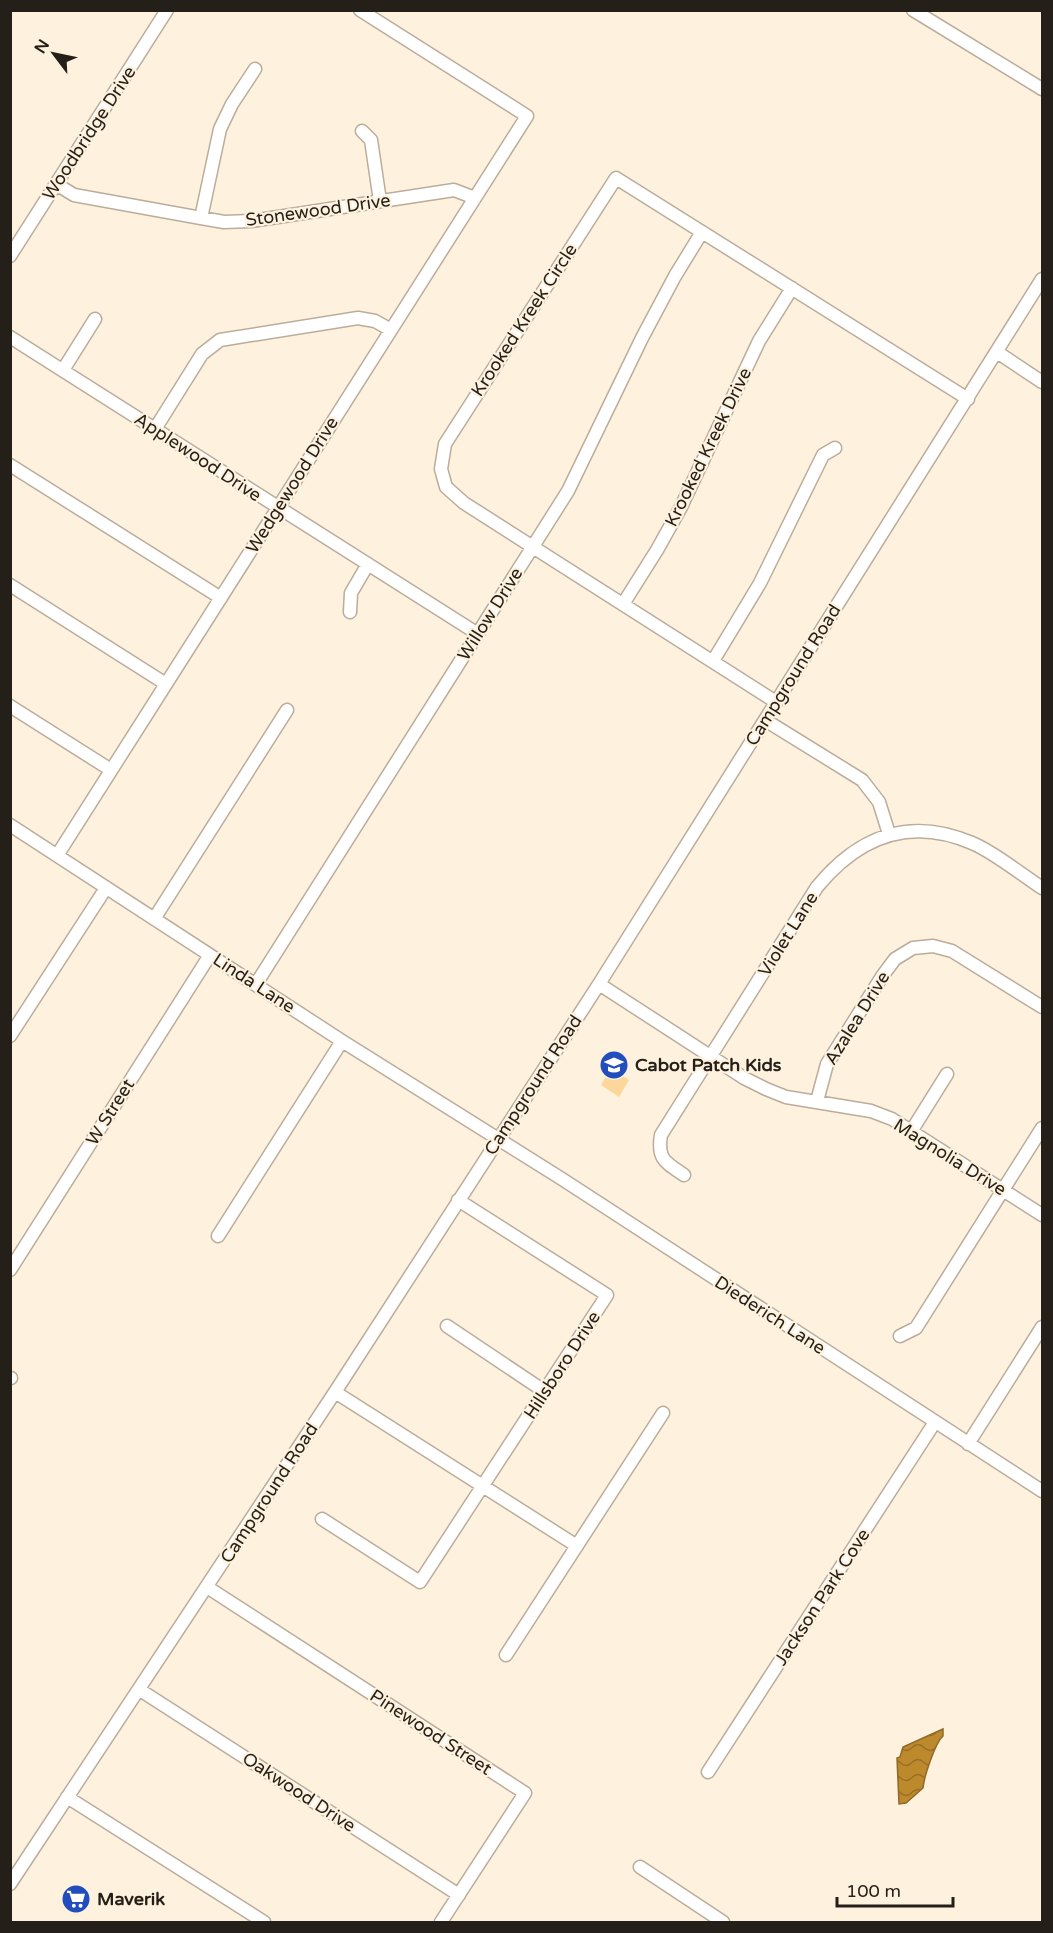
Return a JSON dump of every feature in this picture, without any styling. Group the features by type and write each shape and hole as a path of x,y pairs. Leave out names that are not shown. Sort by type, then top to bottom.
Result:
{"street":[{"name":"Woodbridge Drive","path":"10,256 167,10"},
{"name":"Wedgewood Drive","path":"58,854 527,116 360,10"},
{"path":"913,10 1042,89"},
{"path":"201,218 220,129 231,104 255,69"},
{"path":"362,131 371,140 380,201"},
{"name":"Krooked Kreek Circle","path":"776,702 464,503 446,487 441,469 445,444 616,178 968,399"},
{"name":"Stonewood Drive","path":"56,184 74,195 224,222 251,221 454,190 475,198"},
{"name":"Willow Drive","path":"256,984 568,491 642,338 702,232"},
{"name":"Campground Road","path":"10,1884 140,1690 599,984 1042,279"},
{"name":"Krooked Kreek Drive","path":"623,604 681,507 759,341 792,288"},
{"path":"155,429 202,354 220,340 358,318 375,321 391,330"},
{"path":"63,370 95,319"},
{"name":"Applewood Drive","path":"10,338 478,634"},
{"path":"997,352 1042,382"},
{"path":"713,662 760,583 822,455 835,448"},
{"path":"10,465 221,598"},
{"path":"350,612 351,593 368,564"},
{"path":"10,585 166,684"},
{"path":"10,706 111,770"},
{"path":"154,918 287,710"},
{"path":"765,720 862,780 879,802 889,834 922,832 948,834 974,844 1042,888"},
{"name":"Linda Lane","path":"10,825 498,1140"},
{"name":"Violet Lane","path":"684,1175 664,1161 658,1149 661,1135 817,887 847,855 889,834"},
{"path":"10,1036 106,888"},
{"name":"Azalea Drive","path":"817,1101 827,1064 864,1005 895,959 913,948 933,946 952,951 1042,1007"},
{"name":"W Street","path":"10,1270 210,955"},
{"name":"Magnolia Drive","path":"599,984 711,1057 766,1089 786,1097 871,1111 912,1130 1042,1215"},
{"path":"218,1236 342,1041"},
{"path":"912,1130 947,1074"},
{"path":"900,1336 916,1328 1042,1128"},
{"name":"Diederich Lane","path":"498,1140 562,1179 1042,1491"},
{"name":"Hillsboro Drive","path":"322,1519 420,1582 607,1295 458,1200"},
{"path":"447,1326 544,1391"},
{"path":"968,1444 1042,1327"},
{"path":"335,1392 577,1546"},
{"path":"506,1655 663,1413"},
{"name":"Jackson Park Cove","path":"708,1772 935,1422"},
{"name":"Pinewood Street","path":"207,1587 525,1793 441,1923"},
{"name":"Oakwood Drive","path":"140,1690 459,1895"},
{"path":"68,1797 264,1923"},
{"path":"640,1867 723,1923"}],"shaded area":[{"path":"611,1068 629,1080 619,1097 601,1085"}],"water":[{"path":"943,1729 943,1736 930,1760 923,1788 906,1803 899,1804 897,1758 900,1757 903,1747"}],"place":[{"name":"Cabot Patch Kids","path":"614,1065"},
{"name":"Maverik","path":"76,1899"}]}
